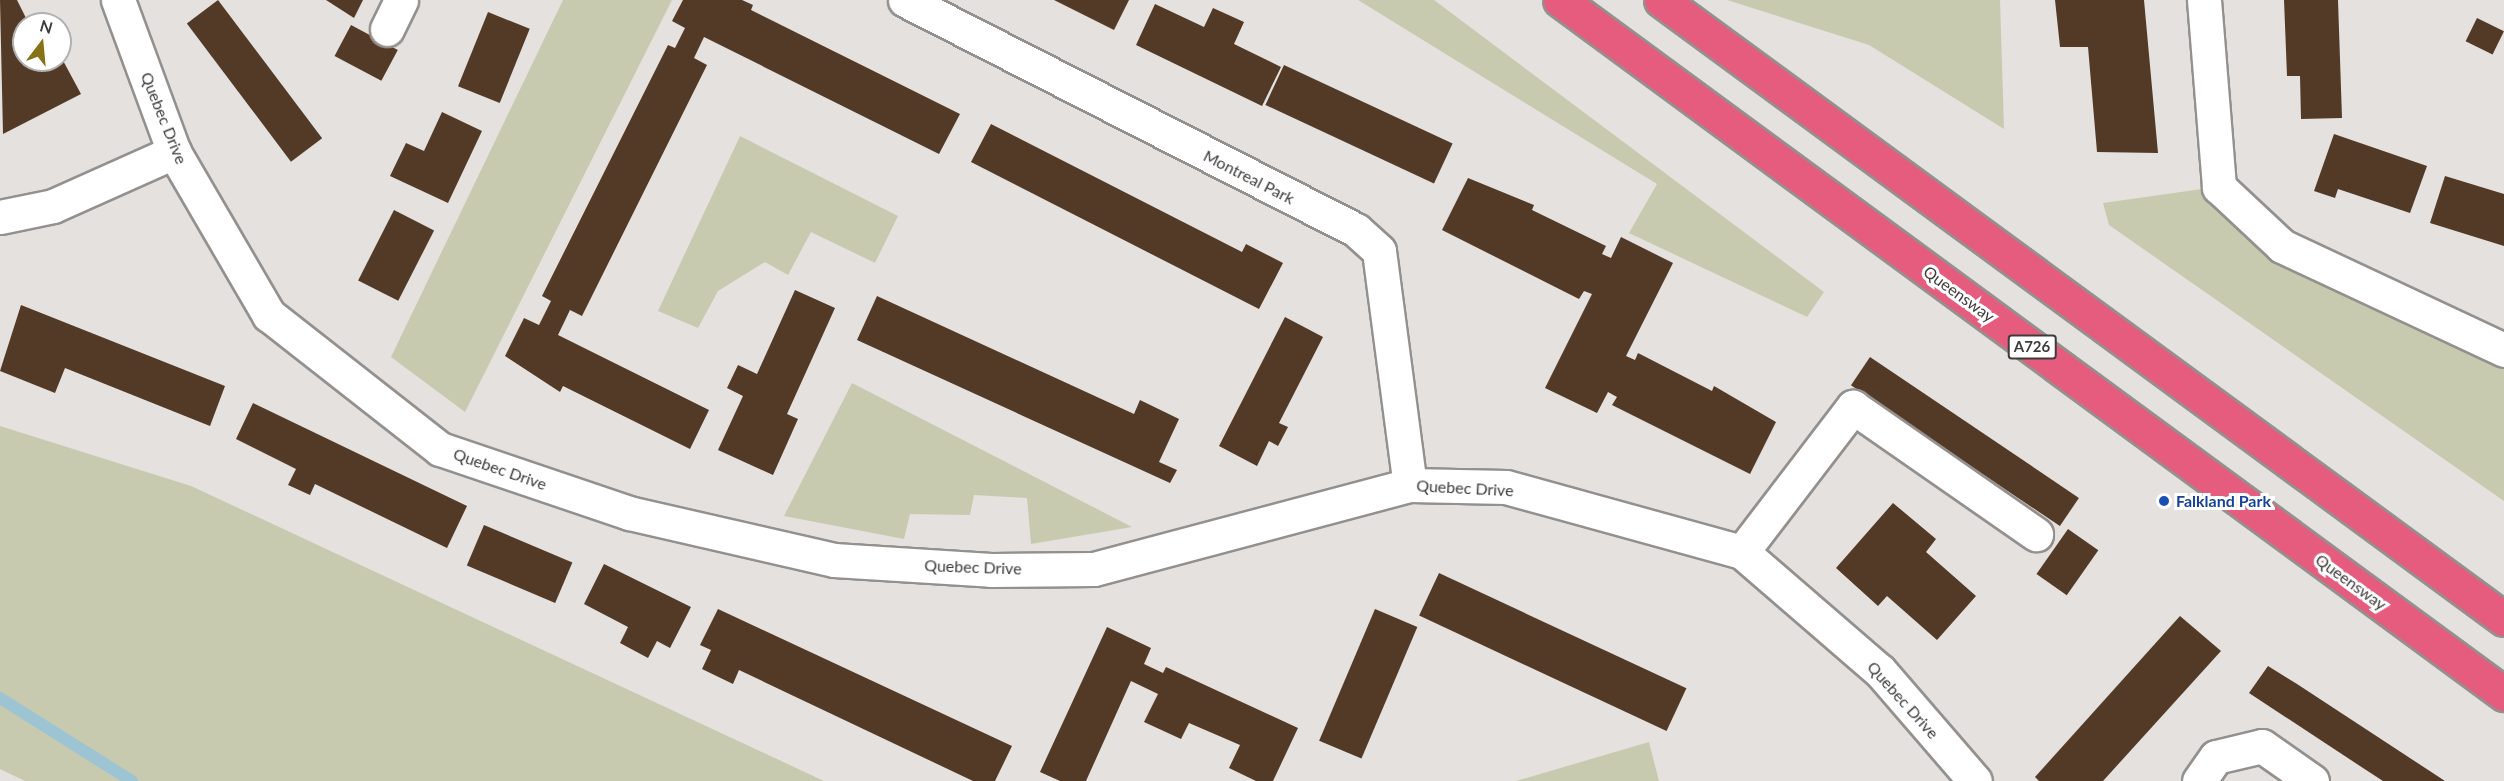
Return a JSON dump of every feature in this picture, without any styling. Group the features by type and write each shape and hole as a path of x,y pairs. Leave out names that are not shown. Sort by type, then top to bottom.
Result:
{"highway":[{"name":"Queensway","path":"1560,0 2504,694"},
{"path":"1661,0 2504,619"}],"street":[{"name":"Quebec Drive","path":"118,0 174,152 269,315 440,449 628,513 834,560 991,570 1094,569 1410,485 1506,487 1742,552 1880,671 1975,781"},
{"name":"Montreal Park","path":"905,0 1356,230 1378,251 1410,485"},
{"path":"2204,0 2219,187 2282,246 2504,350"},
{"path":"0,217 53,206 174,152"},
{"path":"1742,552 1853,407 2036,534"},
{"path":"2199,781 2216,757 2262,746 2312,781"}],"green space":[{"path":"563,0 672,0 465,412 391,357"},
{"path":"1358,0 1434,0 1824,292 1807,317 1629,233 1657,184"},
{"path":"1727,0 2000,0 2004,129 1869,45"},
{"path":"740,136 898,216 875,263 811,232 788,275 765,262 718,291 698,328 658,311"},
{"path":"2202,189 2272,259 2504,354 2504,501 2109,225 2103,203"},
{"path":"852,383 1132,527 1031,544 1027,498 974,495 970,515 910,514 904,539 784,516"},
{"path":"0,426 191,486 824,781 25,781 0,769"},
{"path":"1649,742 1659,781 1516,781"}],"building":[{"path":"0,0 17,0 23,12 12,12 12,72 69,72 81,94 3,134"},
{"path":"218,0 322,138 291,162 187,23"},
{"path":"326,0 363,0 354,18"},
{"path":"683,0 742,0 753,5 751,10 960,114 939,154 704,37 694,58 707,65 582,316 570,310 558,335 709,410 690,449 563,386 560,392 505,356 524,318 539,325 551,301 542,296 668,45 675,48 685,28 672,21"},
{"path":"1054,0 1129,0 1114,30"},
{"path":"2055,0 2144,0 2158,153 2097,152 2088,47 2060,47"},
{"path":"2284,0 2338,0 2342,118 2301,119 2300,76 2287,76"},
{"path":"1155,4 1204,27 1213,8 1244,22 1234,44 1281,67 1262,106 1136,45"},
{"path":"488,12 530,29 500,103 458,86"},
{"path":"2477,18 2504,31 2493,55 2466,41"},
{"path":"351,25 398,50 381,81 335,56"},
{"path":"1284,65 1453,144 1434,183 1265,105"},
{"path":"442,112 482,131 448,203 390,176 406,143 424,151"},
{"path":"991,124 1242,252 1246,244 1283,263 1259,309 971,162"},
{"path":"2334,134 2427,166 2410,213 2338,189 2335,198 2314,191"},
{"path":"2445,176 2504,194 2504,246 2430,223"},
{"path":"1468,178 1534,205 1532,210 1606,246 1602,254 1611,258 1621,237 1673,263 1626,356 1635,360 1638,353 1712,391 1714,386 1776,422 1750,474 1612,405 1617,397 1608,392 1597,413 1545,388 1592,294 1584,291 1579,299 1442,230"},
{"path":"394,210 434,230 398,301 358,280"},
{"path":"795,290 835,308 787,414 798,419 773,475 718,450 743,396 727,388 738,365 757,374"},
{"path":"877,296 1134,414 1140,400 1179,419 1159,462 1177,470 1170,483 857,340"},
{"path":"21,305 225,386 210,426 65,368 55,393 0,371"},
{"path":"1285,317 1323,337 1279,423 1288,427 1278,446 1269,441 1257,466 1219,446"},
{"path":"1870,357 2079,498 2060,526 1851,385"},
{"path":"253,403 467,506 447,548 315,484 310,495 288,485 296,469 236,439"},
{"path":"1893,503 1936,539 1926,552 1976,596 1937,640 1887,596 1878,606 1836,568"},
{"path":"484,525 572,563 555,603 467,566"},
{"path":"2068,529 2098,550 2067,595 2036,574"},
{"path":"604,564 691,607 670,648 657,641 648,658 620,643 628,627 584,604"},
{"path":"1439,573 1686,688 1667,731 1419,616"},
{"path":"718,609 1012,746 995,781 973,781 739,670 733,684 702,669 711,650 700,645"},
{"path":"1375,609 1417,627 1361,759 1319,741"},
{"path":"2180,616 2221,651 2103,781 2039,781 2035,777"},
{"path":"1107,627 1151,648 1144,664 1163,673 1166,667 1298,728 1273,781 1256,781 1229,768 1240,745 1189,723 1181,739 1144,722 1158,694 1131,681 1086,781 1060,781 1040,772"},
{"path":"2268,666 2445,781 2383,781 2249,693"}],"waterway":[{"path":"0,698 132,781"}],"place":[{"name":"Falkland Park","path":"2164,501"}]}
